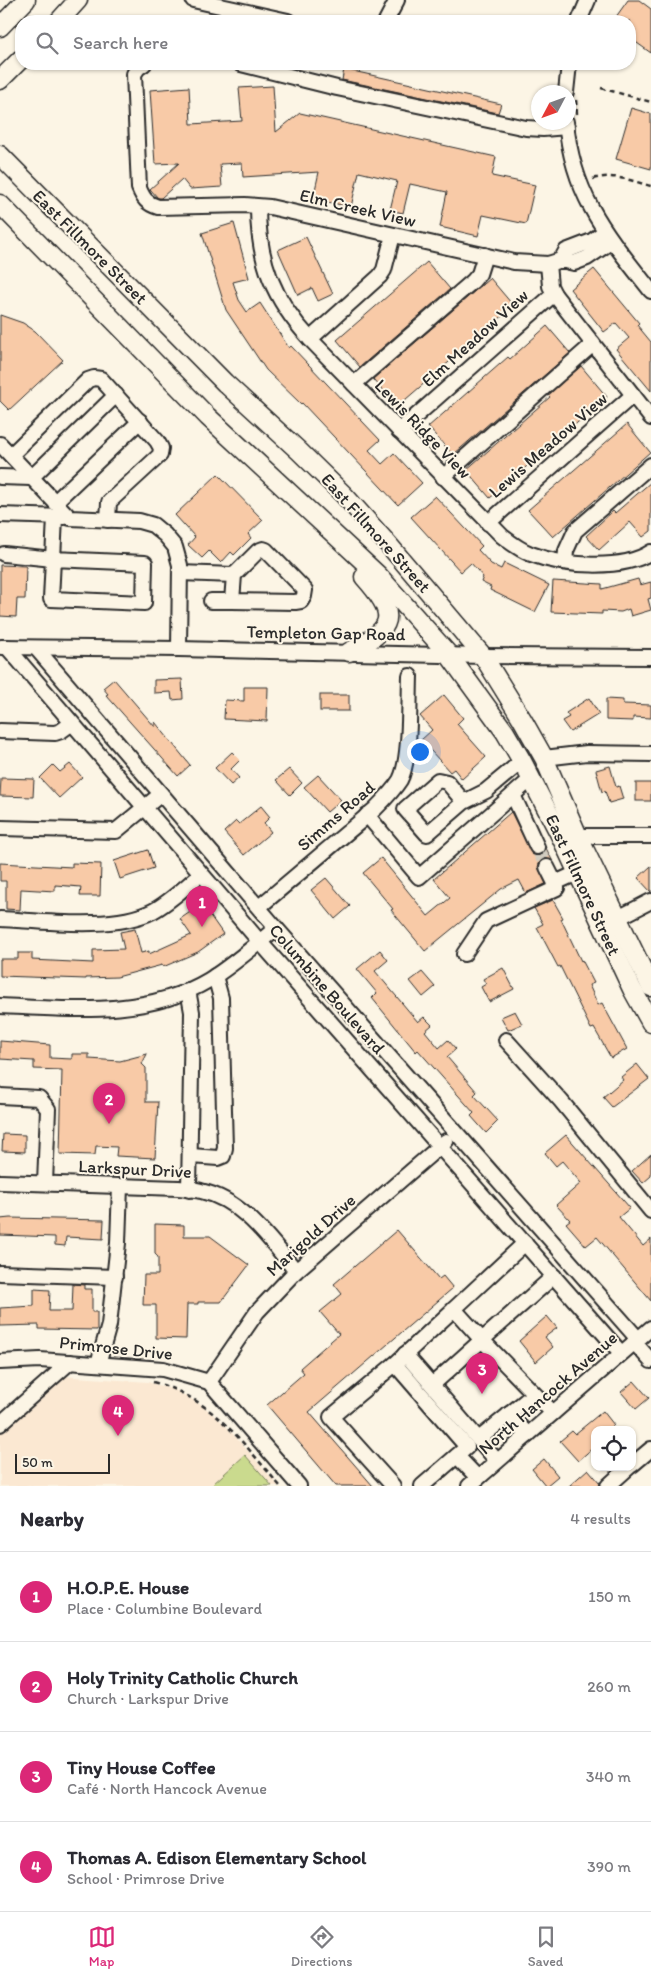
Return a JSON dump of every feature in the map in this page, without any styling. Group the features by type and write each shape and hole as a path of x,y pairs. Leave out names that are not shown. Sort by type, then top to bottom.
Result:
{"main road":[{"path":"0,27 26,0"},
{"path":"64,15 78,0"},
{"path":"0,80 15,65"},
{"name":"East Fillmore Street","path":"0,155 219,376 344,495 388,544 482,656 544,758 578,836 651,987"},
{"name":"East Fillmore Street","path":"0,204 208,417 378,575 449,655 505,732 522,760 632,989 651,1024"},
{"path":"329,528 353,564 377,592 387,608 388,617 382,631 371,641 349,652"}],"street":[{"path":"193,0 261,15"},
{"path":"582,15 588,0"},
{"path":"388,15 394,1"},
{"name":"Elm Creek View","path":"137,70 134,74 140,188 146,201 152,206 270,207 514,262 574,262 598,251 608,237"},
{"path":"265,70 346,90 531,128"},
{"path":"569,70 570,85"},
{"path":"569,130 568,143 575,172 585,196 608,237 651,291"},
{"name":"Lewis Ridge View","path":"258,206 258,230 268,275 287,311 310,339 488,523 516,546 530,554 565,562 609,564 624,562 651,552"},
{"path":"310,339 380,276 384,270 393,235"},
{"path":"354,384 473,281 479,274 485,255"},
{"path":"554,262 550,286 554,294 651,418"},
{"name":"Elm Meadow View","path":"399,431 554,294"},
{"path":"443,477 593,344"},
{"path":"11,455 88,380 94,378 101,379 140,421 161,448 160,455 109,502 108,520"},
{"path":"0,477 31,478 116,395"},
{"name":"Lewis Meadow View","path":"488,523 633,395"},
{"path":"55,502 140,421"},
{"path":"0,444 70,518"},
{"path":"565,562 568,546 575,531 651,465"},
{"path":"0,515 139,521 153,525 175,547 180,564 179,649"},
{"path":"4,554 54,559 145,563 144,603 51,599 54,559 55,517"},
{"path":"211,601 295,602 301,601 305,590 266,550 262,549 234,575 232,601"},
{"path":"180,573 234,575"},
{"name":"Templeton Gap Road","path":"3,647 349,652 482,656 651,657"},
{"name":"Columbine Boulevard","path":"3,647 72,723 260,942 621,1353"},
{"name":"Columbine Boulevard","path":"36,648 276,928 636,1340 651,1361"},
{"name":"Simms Road","path":"259,907 367,815 392,791 401,778 406,762 410,676"},
{"path":"0,731 55,733 72,723"},
{"path":"544,758 587,753 651,754"},
{"path":"464,802 486,791 522,760"},
{"path":"367,815 419,877 531,779"},
{"path":"0,828 116,831 161,794"},
{"path":"513,795 537,847"},
{"path":"578,836 651,836"},
{"path":"464,954 486,921 557,888 547,867"},
{"path":"555,883 577,873"},
{"path":"0,919 91,923 128,920 152,912 202,874"},
{"path":"618,918 651,901"},
{"path":"0,1006 102,1010 157,1001 188,990 215,976 276,928"},
{"path":"191,1156 218,1158 222,1156 225,1148 221,998 215,976"},
{"path":"188,990 192,1012 189,1190"},
{"path":"506,1040 561,1101 651,1210"},
{"path":"0,1096 39,1098 48,1108 45,1183"},
{"name":"Marigold Drive","path":"209,1382 257,1312 296,1271 455,1133"},
{"name":"Larkspur Drive","path":"0,1182 202,1191 224,1200 246,1215 266,1235 296,1271"},
{"path":"98,1364 109,1325 115,1277 120,1186"},
{"path":"393,1486 332,1417 400,1359 525,1243"},
{"path":"0,1273 115,1277"},
{"path":"432,1385 554,1276"},
{"path":"454,1309 553,1413"},
{"name":"North Hancock Avenue","path":"473,1482 651,1328"},
{"path":"400,1359 432,1385 468,1447 473,1482"},
{"path":"400,1359 468,1447 497,1461"},
{"name":"Primrose Drive","path":"0,1362 40,1360 163,1369 209,1382"},
{"path":"0,1424 70,1362"},
{"path":"209,1382 299,1486"},
{"path":"425,1485 468,1447 534,1394"},
{"path":"509,1414 528,1435"},
{"path":"636,1462 651,1449"},
{"path":"608,1486 625,1471"}],"path":[{"path":"601,88 651,102"},
{"path":"589,172 594,187"},
{"path":"591,180 608,177 621,178 651,186"},
{"path":"148,1381 180,1392 204,1406 234,1433 280,1486"}],"shaded area":[{"path":"61,1376 148,1382 177,1391 203,1406 223,1423 279,1486 0,1486 0,1430"}],"green space":[{"path":"245,1455 272,1486 215,1486 213,1484"}],"building":[{"path":"628,0 639,0 651,9 651,53 636,42 636,15 617,15"},
{"path":"344,70 348,70 501,104 498,113 342,80"},
{"path":"273,86 276,132 300,113 496,157 492,176 535,185 526,224 483,215 478,236 440,227 447,192 410,184 403,213 390,210 397,181 359,172 351,207 313,199 319,172 243,177 242,163 220,164 222,187 190,189 182,179 161,198 158,198 150,189 179,163 155,164 150,90 189,87 191,124 242,121 239,88"},
{"path":"631,108 651,114 651,169 616,159"},
{"path":"234,223 249,278 233,282 239,300 247,312 260,303 289,348 291,346 380,440 369,450 382,464 394,453 422,483 398,505 302,403 266,370 226,310 202,233"},
{"path":"306,237 333,294 318,301 312,288 298,295 278,250"},
{"path":"427,262 450,289 360,367 337,340"},
{"path":"594,269 639,323 637,325 651,342 651,391 616,349 629,338 616,323 604,332 570,289"},
{"path":"490,278 512,304 506,310 507,312 398,406 373,379"},
{"path":"0,315 23,323 35,331 63,360 9,410 0,401"},
{"path":"547,326 570,353 453,455 428,427 508,357 510,359"},
{"path":"581,366 607,397 490,498 466,470 550,397 548,395"},
{"path":"627,424 650,452 553,537 528,510"},
{"path":"218,474 263,520 248,534 251,538 234,555 231,552 221,563 209,551 202,558 188,545 195,537 175,515"},
{"path":"651,482 651,531 643,537 630,522 599,550 586,536 613,511 615,513"},
{"path":"435,496 482,546 478,550 491,564 501,569 504,563 549,585 535,612 490,590 491,587 481,582 483,577 471,563 461,572 411,517"},
{"path":"0,565 26,566 25,599 17,599 16,617 0,616"},
{"path":"638,579 640,585 651,582 651,598 648,599 651,610 631,616 629,609 621,612 602,611 602,614 551,612 553,581 602,584 602,589"},
{"path":"114,679 155,727 155,722 190,765 178,776 106,695 108,694 103,688"},
{"path":"182,679 183,699 172,700 171,692 154,693 154,680"},
{"path":"244,687 268,687 267,721 224,719 225,700 244,701"},
{"path":"320,695 349,695 349,711 320,711"},
{"path":"444,695 463,718 457,724 486,757 462,779 454,769 450,772 421,740 432,730 420,716"},
{"path":"589,698 599,714 570,732 562,721 569,717 566,713"},
{"path":"606,699 623,700 623,704 651,705 651,718 633,717 633,721 606,720"},
{"path":"232,752 240,760 231,769 239,778 231,785 215,768"},
{"path":"70,764 82,777 59,798 40,778 53,765 60,772"},
{"path":"610,766 616,787 619,786 623,799 609,803 605,791 602,792 596,770"},
{"path":"289,769 302,783 290,795 276,780"},
{"path":"318,775 341,800 327,812 304,787"},
{"path":"1,778 34,779 33,797 0,796"},
{"path":"636,783 651,783 651,801 636,801"},
{"path":"261,806 270,817 264,823 271,832 244,855 224,832 236,821 239,824"},
{"path":"511,812 532,854 541,855 544,852 545,846 552,860 544,859 538,867 546,884 526,893 519,880 501,889 425,951 363,873 381,858 428,916 450,898 434,879"},
{"path":"148,850 154,868 120,879 114,861"},
{"path":"0,863 72,867 72,863 101,864 100,896 80,896 81,887 55,885 55,891 21,889 20,910 6,909 6,881 0,881"},
{"path":"651,866 651,892 638,878"},
{"path":"326,878 350,906 335,919 311,890"},
{"path":"553,900 563,918 561,919 581,961 594,983 589,985 598,1005 602,1003 627,1049 611,1058 594,1028 591,1029 560,966 558,967 537,927 543,924 534,908"},
{"path":"202,904 223,934 198,952 163,967 162,965 117,977 86,979 0,976 0,959 18,959 18,953 32,953 32,960 93,963 93,950 124,949 120,932 135,929 141,953 149,951 149,954 191,935 180,919"},
{"path":"380,950 388,960 375,971 418,1022 424,1017 432,1025 425,1031 439,1048 448,1040 456,1049 447,1057 477,1092 474,1095 498,1121 486,1133 471,1116 474,1113 418,1050 416,1052 372,998 377,993 357,969"},
{"path":"503,968 514,989 489,1002 481,987 486,984 483,979"},
{"path":"422,972 435,987 423,997 410,981"},
{"path":"515,1011 522,1024 508,1030 501,1017"},
{"path":"0,1041 50,1045 50,1058 72,1059 72,1054 89,1054 89,1059 120,1061 147,1054 142,1064 146,1068 146,1102 158,1102 155,1158 116,1156 117,1147 96,1146 95,1155 60,1154 62,1070 34,1069 34,1061 0,1059"},
{"path":"637,1064 649,1079 612,1107 603,1097 623,1080 621,1077"},
{"path":"3,1134 25,1135 25,1152 2,1151"},
{"path":"566,1135 630,1208 619,1217 643,1246 651,1239 651,1301 597,1237 586,1246 566,1223 570,1220 556,1205 581,1183 562,1161 556,1166 545,1153"},
{"path":"651,1154 651,1176 643,1183 632,1171"},
{"path":"0,1219 104,1220 103,1239 66,1237 65,1246 55,1245 55,1237 0,1235"},
{"path":"155,1224 184,1225 184,1236 210,1236 249,1265 221,1302 187,1304 186,1339 156,1338 156,1305 143,1305 144,1275 158,1275 158,1257 155,1254"},
{"path":"397,1230 439,1279 443,1276 453,1288 309,1412 373,1486 336,1486 267,1405 304,1373 300,1368 339,1334 320,1312 342,1294 334,1284"},
{"path":"73,1284 84,1285 84,1289 92,1289 92,1312 97,1312 97,1330 39,1329 39,1325 0,1326 0,1308 34,1306 34,1289 50,1290 49,1311 72,1311"},
{"path":"547,1316 557,1328 545,1337 553,1347 536,1362 519,1341"},
{"path":"634,1381 649,1398 636,1409 621,1392"},
{"path":"603,1411 614,1425 591,1426 591,1450 578,1461 560,1441 572,1431 575,1434"},
{"path":"544,1459 558,1476 546,1486 532,1469"},
{"path":"588,1469 600,1483 599,1486 569,1486"}],"tunnel":[{"path":"537,847 547,867"}],"place":[{"name":"H.O.P.E. House","path":"202,927"},
{"name":"Holy Trinity Catholic Church","path":"109,1124"},
{"name":"Tiny House Coffee","path":"482,1394"},
{"name":"Thomas A. Edison Elementary School","path":"118,1436"}]}
